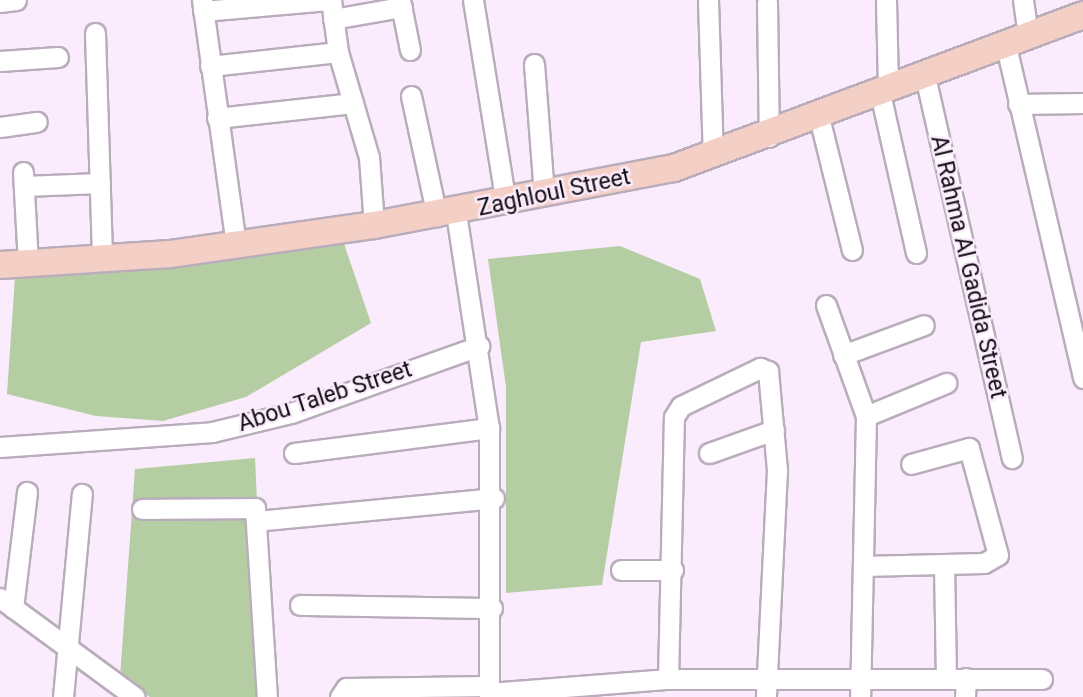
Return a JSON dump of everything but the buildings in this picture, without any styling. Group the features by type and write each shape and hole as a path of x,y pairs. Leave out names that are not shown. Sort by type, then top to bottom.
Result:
{"street":[{"path":"0,2 16,0"},
{"path":"473,0 506,203"},
{"path":"708,0 713,155"},
{"path":"886,0 884,91 916,253"},
{"path":"1023,0 1017,42 1018,104 1083,378"},
{"path":"767,2 769,137"},
{"path":"236,244 202,5 401,4 410,50"},
{"path":"331,6 338,52 369,157 374,225"},
{"name":"Zaghloul Street","path":"0,265 236,244 447,214 544,195 713,155 769,137 1083,15"},
{"path":"95,33 102,258"},
{"path":"210,66 338,52"},
{"path":"0,61 58,57"},
{"path":"534,64 544,195"},
{"name":"Al Rahma Al Gadida Street","path":"925,76 1012,458"},
{"path":"411,96 447,214 479,346 494,498 489,692"},
{"path":"217,118 353,103"},
{"path":"1018,104 1083,103"},
{"path":"819,117 852,250"},
{"path":"0,127 37,122"},
{"path":"28,263 23,179 100,183"},
{"path":"826,305 866,415 860,697"},
{"path":"844,355 924,326"},
{"name":"Abou Taleb Street","path":"0,447 212,432 291,413 479,346"},
{"path":"663,686 673,570 677,411 753,368 768,371 774,430 767,687"},
{"path":"866,415 946,383"},
{"path":"294,453 489,428"},
{"path":"709,453 774,430"},
{"path":"863,566 993,561 1000,546 969,447 911,464"},
{"path":"27,492 7,603 135,697"},
{"path":"63,697 82,494"},
{"path":"256,521 494,498"},
{"path":"142,509 250,503 256,521 267,697"},
{"path":"944,564 959,684"},
{"path":"621,570 673,570"},
{"path":"300,605 492,608"},
{"path":"340,697 346,688 489,692 663,686 767,687 860,677 959,684 1042,680"}],"green space":[{"path":"342,238 371,323 246,397 163,421 96,416 7,394 15,277"},
{"path":"620,246 700,279 716,331 641,342 602,585 506,593 506,387 488,259"},
{"path":"255,458 266,697 150,697 120,677 135,469"}]}
